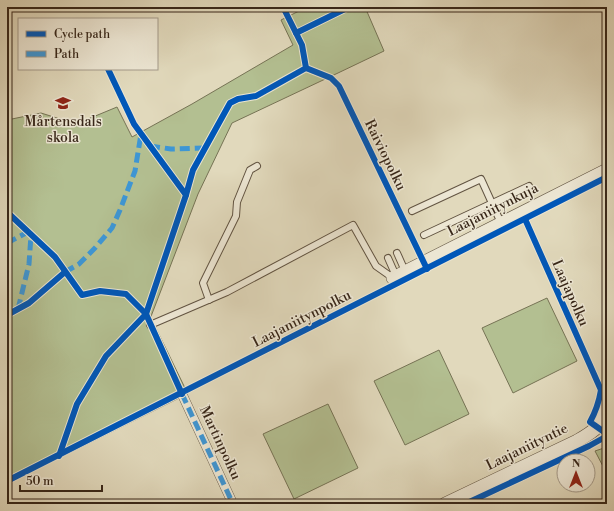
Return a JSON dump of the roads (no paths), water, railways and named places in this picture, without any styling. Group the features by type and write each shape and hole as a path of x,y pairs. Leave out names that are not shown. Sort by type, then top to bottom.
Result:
{"street":[{"name":"Laajaniitynkuja","path":"398,275 607,170"},
{"name":"Martinpolku","path":"182,394 233,504"},
{"name":"Laajaniityntie","path":"445,504 593,432 598,427 606,413 607,403"}],"lane":[{"path":"209,300 202,283 236,216 237,202 250,170 257,166"},
{"path":"412,210 481,179 501,223"},
{"path":"424,235 529,186"},
{"path":"150,325 227,292 353,226 376,266 398,275"},
{"path":"397,253 398,275"},
{"path":"388,258 398,275"}],"place":[{"name":"Mårtensdals skola","path":"63,103"}]}
